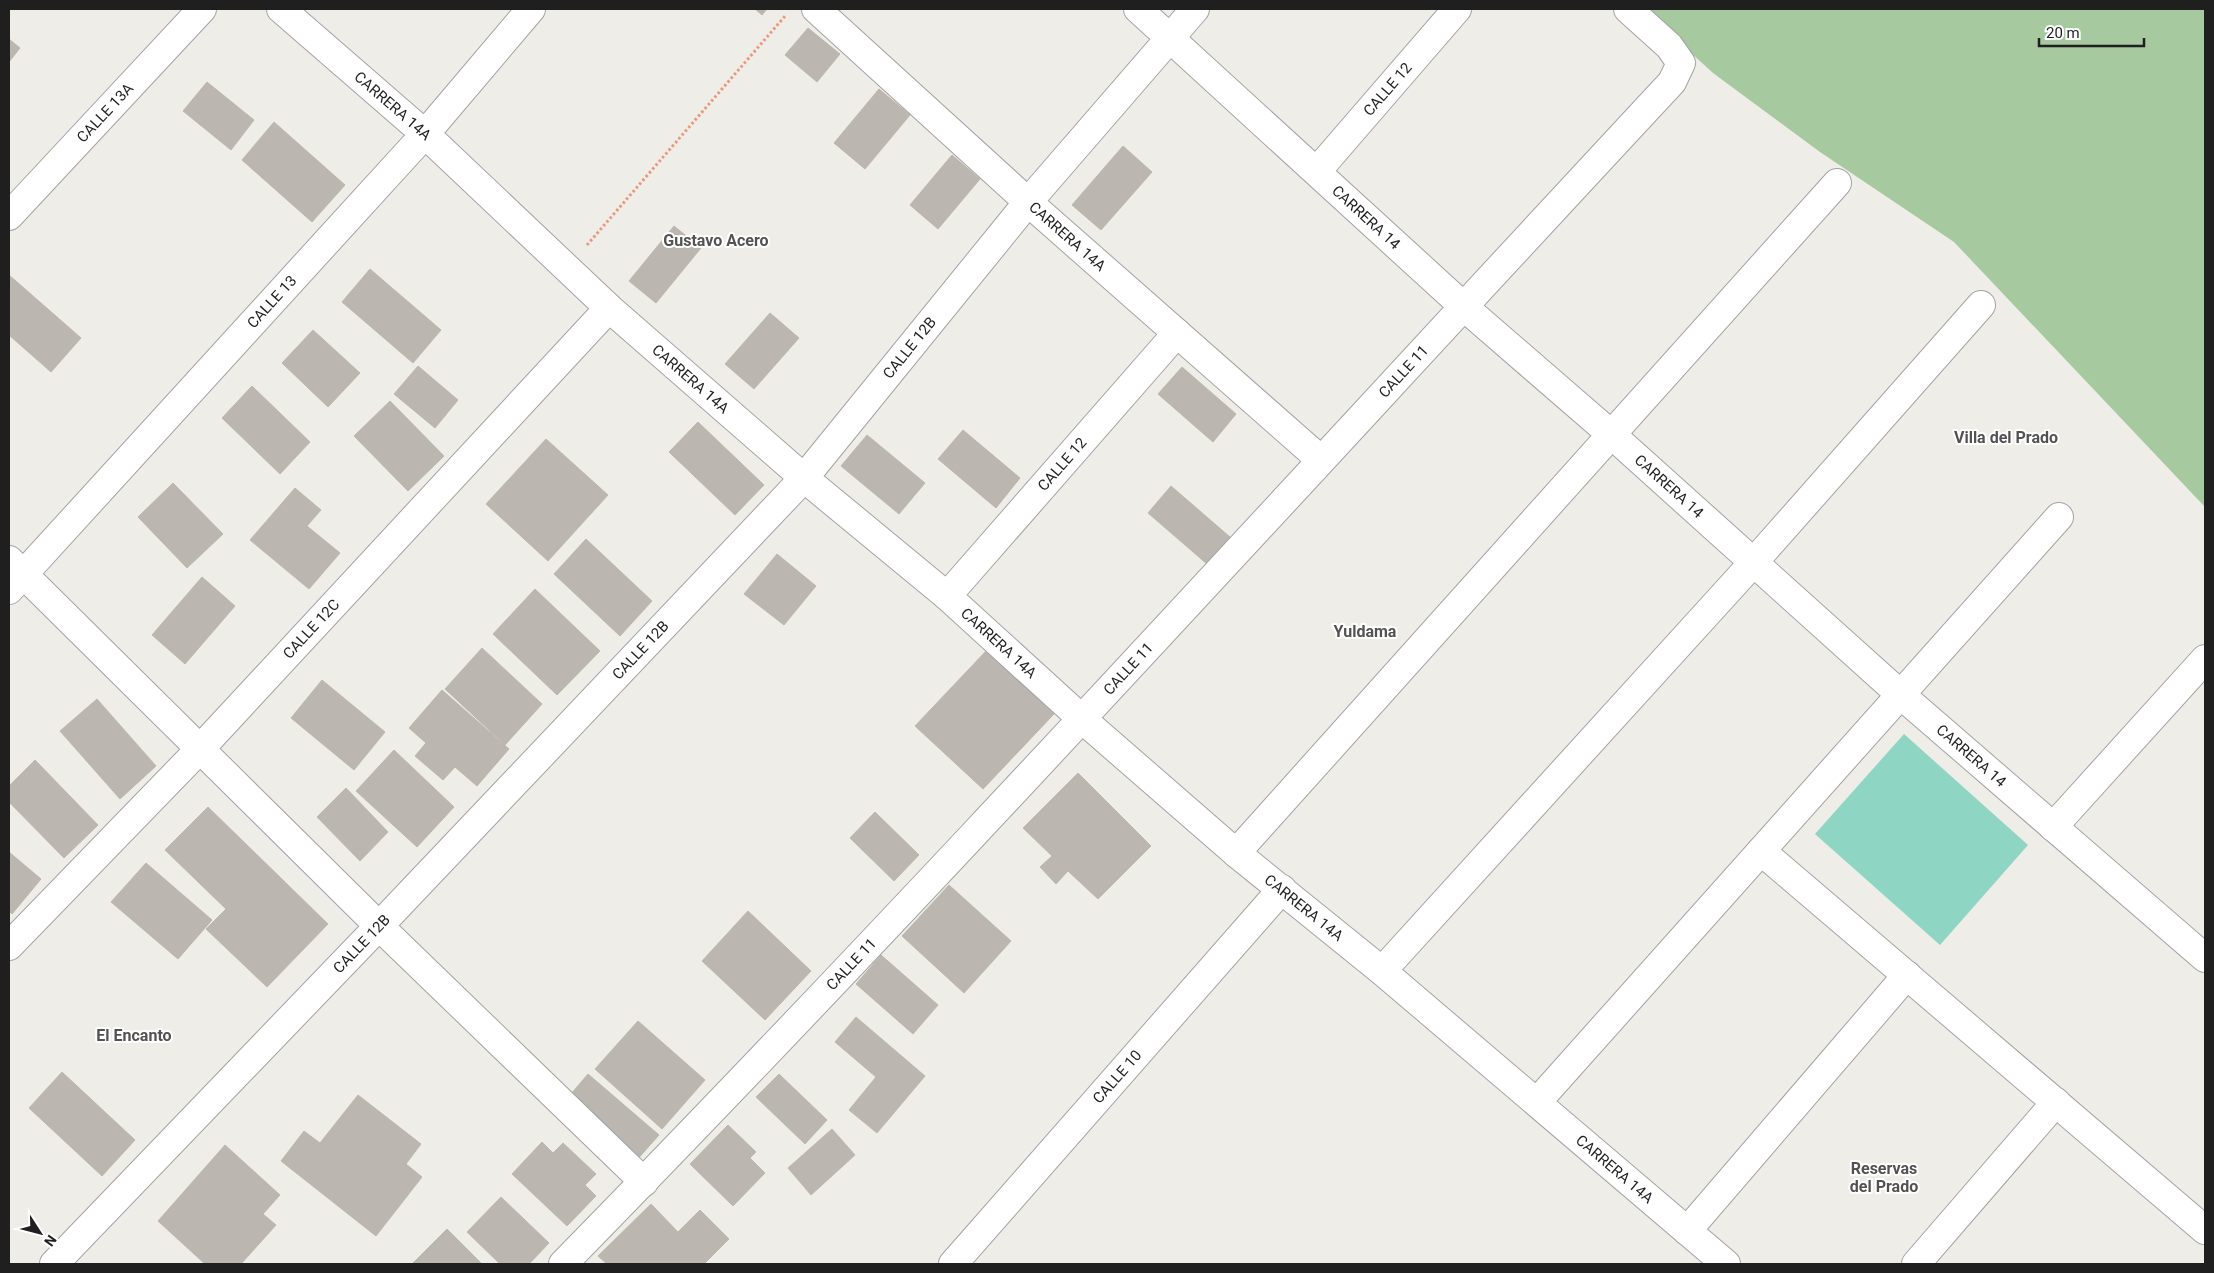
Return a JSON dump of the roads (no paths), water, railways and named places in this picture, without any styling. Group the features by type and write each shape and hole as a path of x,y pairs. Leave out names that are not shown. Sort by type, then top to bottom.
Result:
{"street":[{"name":"CALLE 13A","path":"9,216 202,9"},
{"name":"CARRERA 14A","path":"281,9 425,134 609,308 804,478 947,596 1082,719 1236,854 1382,971 1726,1264"},
{"name":"CALLE 13","path":"14,575 425,134 531,9"},
{"name":"CARRERA 14A","path":"816,9 1028,202 1321,460"},
{"name":"CARRERA 14","path":"1138,9 1463,306 1612,435 1901,695 2203,952"},
{"name":"CALLE 12B","path":"54,1264 379,926 804,478 1028,202 1195,9"},
{"name":"CALLE 12","path":"1317,171 1457,9"},
{"name":"CALLE 11","path":"563,1264 644,1182 1082,719 1672,82 1681,63 1669,46 1628,9"},
{"path":"1236,854 1837,183"},
{"path":"1382,971 1753,563 1981,305"},
{"name":"CALLE 12C","path":"9,946 200,749 609,308"},
{"name":"CALLE 12","path":"947,596 1177,333"},
{"path":"1537,1102 2059,518"},
{"path":"14,575 200,749 379,926 644,1182"},
{"path":"2054,827 2205,659"},
{"path":"1761,851 2205,1230"},
{"name":"CALLE 10","path":"953,1264 1282,889"},
{"path":"1687,1232 1907,975"},
{"path":"1916,1264 2056,1102"}],"district":[{"name":"Gustavo Acero","path":"716,240"},
{"name":"Villa del Prado","path":"2006,437"},
{"name":"Yuldama","path":"1365,631"},
{"name":"El Encanto","path":"134,1035"},
{"name":"Reservas del Prado","path":"1884,1177"}]}
